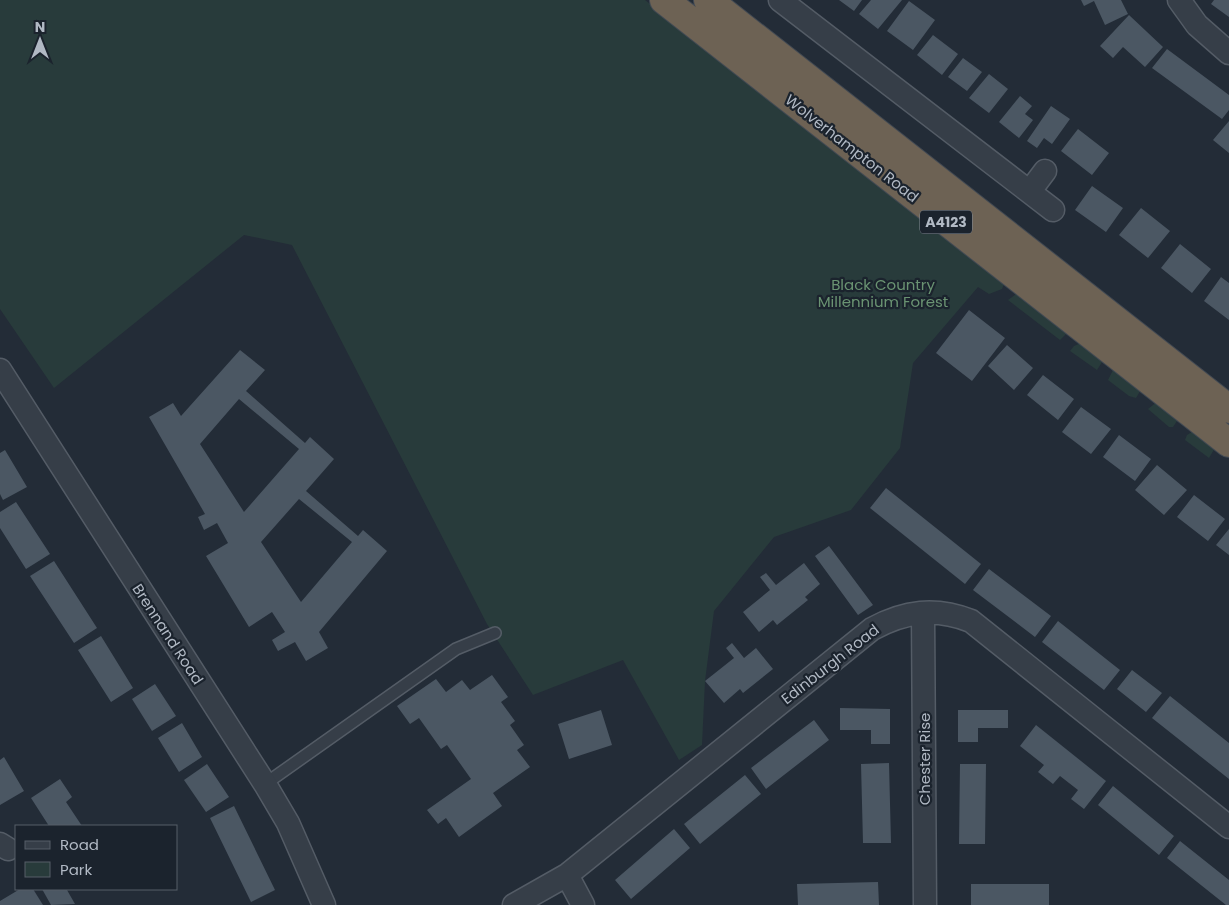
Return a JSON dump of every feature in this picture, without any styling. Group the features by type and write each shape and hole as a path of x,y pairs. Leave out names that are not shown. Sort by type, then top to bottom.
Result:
{"highway":[{"name":"Wolverhampton Road","path":"664,0 1229,443"},
{"name":"Wolverhampton Road","path":"708,0 1229,409"}],"street":[{"path":"780,0 1053,210"},
{"path":"1179,0 1197,25 1229,53"},
{"path":"1030,191 1045,171"},
{"name":"Brennand Road","path":"0,370 265,784 288,823 324,905"},
{"name":"Edinburgh Road","path":"514,905 567,875 872,629 892,618 910,613 958,616 971,622 1229,827"},
{"name":"Chester Rise","path":"923,614 925,905"},
{"path":"567,875 583,905"}],"lane":[{"path":"265,784 456,648 494,633"}],"green space":[{"name":"Black Country Millennium Forest","path":"0,0 645,0 1004,284 1002,289 989,294 978,287 913,363 900,448 851,510 774,537 714,611 705,681 702,745 679,760 623,660 533,695 487,624 292,245 244,235 54,388 0,309"},
{"path":"1019,292 1070,330 1060,340 1008,300"},
{"path":"1081,343 1102,357 1102,362 1097,370 1070,351 1074,346"},
{"path":"1114,368 1142,388 1136,398 1129,396 1108,380"},
{"path":"1158,401 1179,418 1173,427 1169,427 1148,409"},
{"path":"1195,430 1216,446 1209,458 1185,440 1187,435"}],"building":[{"path":"839,0 862,0 854,11"},
{"path":"871,0 902,0 878,29 859,14"},
{"path":"1081,0 1121,0 1128,14 1105,25 1094,1 1084,6"},
{"path":"1214,0 1229,0 1229,17 1211,4"},
{"path":"909,1 935,20 913,50 887,31"},
{"path":"1129,15 1163,47 1145,67 1123,47 1113,58 1100,46"},
{"path":"933,35 958,54 942,75 917,55"},
{"path":"1167,49 1229,95 1229,110 1222,119 1152,68"},
{"path":"963,58 982,72 967,91 948,77"},
{"path":"989,74 1008,89 989,113 969,98"},
{"path":"1020,96 1032,106 1025,114 1033,120 1019,138 999,122"},
{"path":"1051,106 1070,119 1052,144 1044,138 1037,148 1027,141"},
{"path":"1229,121 1229,153 1213,140"},
{"path":"1078,129 1109,153 1092,175 1061,151"},
{"path":"1092,186 1123,208 1106,232 1075,210"},
{"path":"1141,208 1170,231 1148,258 1119,235"},
{"path":"1180,244 1211,269 1192,293 1161,268"},
{"path":"1221,277 1229,283 1229,320 1204,301"},
{"path":"969,310 1005,338 972,381 936,353"},
{"path":"1007,345 1033,368 1014,390 988,366"},
{"path":"240,350 265,370 246,391 305,443 310,437 334,459 306,491 358,536 363,530 387,551 319,632 328,648 306,661 295,642 278,651 272,640 285,632 272,612 249,627 206,556 228,543 217,523 204,530 198,517 205,514 149,417 173,403 181,416","holes":["239,399 299,449 244,512 200,444","299,499 352,542 301,602 261,542"]},
{"path":"1043,375 1074,399 1058,420 1027,395"},
{"path":"1081,407 1111,429 1091,454 1062,432"},
{"path":"1119,435 1151,459 1135,481 1103,457"},
{"path":"5,450 27,487 3,500 0,494 0,453"},
{"path":"1157,465 1187,490 1164,515 1135,490"},
{"path":"886,488 981,564 965,584 870,508"},
{"path":"1194,495 1225,519 1208,541 1177,517"},
{"path":"16,502 50,554 26,569 0,528 0,512"},
{"path":"1229,529 1229,555 1216,545"},
{"path":"829,546 873,605 858,615 815,556"},
{"path":"54,561 97,628 74,643 30,576"},
{"path":"804,563 820,584 805,597 808,600 777,625 773,620 759,632 743,612 770,590 760,577 766,573 776,585"},
{"path":"989,569 1051,616 1035,637 973,590"},
{"path":"1058,621 1120,670 1104,690 1042,642"},
{"path":"101,636 133,688 111,702 78,650"},
{"path":"732,643 744,658 756,648 773,669 743,693 740,689 724,703 705,681 734,658 726,648"},
{"path":"1132,670 1162,693 1146,712 1117,689"},
{"path":"492,675 508,697 501,702 515,721 510,725 524,745 517,750 530,767 493,793 502,806 459,837 446,818 438,824 427,810 471,779 447,745 441,749 419,718 410,724 397,706 436,679 446,692 462,680 470,690"},
{"path":"155,684 176,716 152,731 132,699"},
{"path":"1170,696 1229,743 1229,779 1152,718"},
{"path":"840,708 890,709 890,744 871,744 871,730 840,730"},
{"path":"601,710 612,745 569,759 558,724"},
{"path":"958,710 1008,710 1008,728 978,728 978,742 958,742"},
{"path":"814,720 829,740 766,789 751,768"},
{"path":"182,723 202,757 179,772 158,738"},
{"path":"1036,725 1106,781 1084,809 1071,799 1078,790 1060,776 1053,784 1038,772 1044,765 1020,746"},
{"path":"4,757 24,791 0,805 0,760"},
{"path":"889,763 891,843 863,843 861,764"},
{"path":"207,764 229,797 206,812 184,780"},
{"path":"960,764 986,764 985,844 959,844"},
{"path":"745,775 761,794 700,844 684,824"},
{"path":"60,779 72,797 66,802 81,825 48,825 31,798"},
{"path":"1113,786 1174,836 1159,855 1098,805"},
{"path":"234,806 275,890 251,902 210,818"},
{"path":"674,829 690,848 631,899 615,880"},
{"path":"1180,841 1229,880 1229,905 1226,905 1167,858"},
{"path":"878,882 879,905 798,905 797,884"},
{"path":"971,884 1049,884 1049,905 971,905"},
{"path":"18,890 34,890 43,905 0,905 0,901"},
{"path":"43,890 67,890 75,904 51,905"}]}
